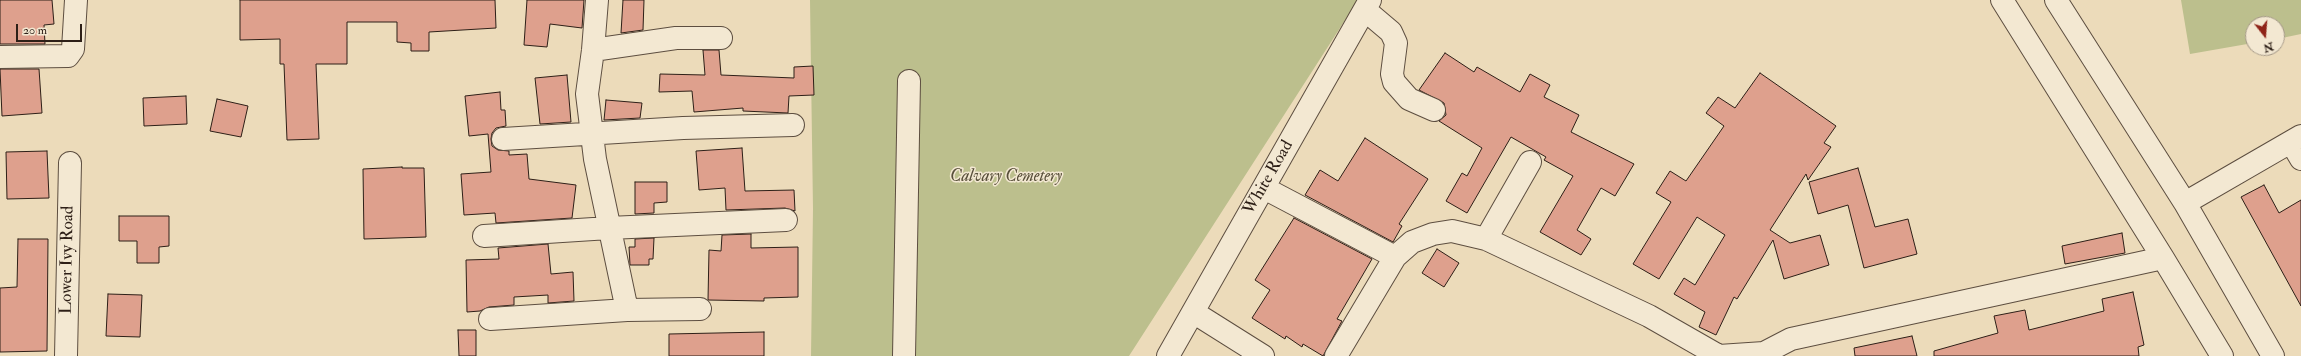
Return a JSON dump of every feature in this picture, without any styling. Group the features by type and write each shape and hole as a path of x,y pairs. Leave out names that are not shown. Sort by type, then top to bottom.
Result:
{"street":[{"path":"0,57 68,56 73,49 76,0"},
{"path":"597,0 593,50 587,94 592,135 609,228 627,310"},
{"path":"2002,0 2163,258 2222,356"},
{"path":"2056,0 2185,203 2273,356"},
{"path":"1367,5 1391,32 1396,43 1392,74 1394,82 1409,99 1434,110"},
{"name":"White Road","path":"1168,356 1367,5"},
{"path":"593,50 676,38 721,38"},
{"path":"904,356 909,81"},
{"path":"503,139 592,135 683,128 792,125"},
{"path":"2185,203 2298,146"},
{"path":"1486,239 1530,162"},
{"name":"Lower Ivy Road","path":"66,356 70,163"},
{"path":"1264,188 1395,257"},
{"path":"484,236 609,228 786,220"},
{"path":"1336,356 1395,257 1412,242 1434,234 1452,231 1486,239 1649,316 1720,356 1764,352 1790,339 2163,258"},
{"path":"490,320 627,310 700,309"},
{"path":"1193,312 1263,356"}],"green space":[{"name":"Calvary Cemetery","path":"810,0 1358,0 1129,356 811,356 813,209"},
{"path":"2181,0 2301,0 2301,34 2285,37 2285,16 2245,16 2245,44 2190,54"}],"building":[{"path":"0,0 52,0 54,24 44,25 45,44 0,44"},
{"path":"240,0 495,0 496,28 429,32 429,51 411,51 411,43 397,42 397,22 347,22 347,64 316,64 319,139 287,140 284,64 280,64 280,39 240,40"},
{"path":"527,0 584,0 582,28 550,24 547,47 524,45"},
{"path":"623,0 644,0 643,30 621,33"},
{"path":"703,50 719,50 721,75 794,78 794,67 813,66 814,95 789,96 788,113 743,111 743,108 694,112 692,91 659,92 660,74 705,75"},
{"path":"1445,53 1474,72 1477,67 1520,92 1530,74 1550,85 1544,97 1579,115 1571,132 1634,164 1615,196 1601,188 1577,230 1591,239 1581,255 1540,232 1573,176 1544,160 1546,157 1511,137 1467,213 1446,201 1462,173 1467,176 1482,148 1439,121 1446,115 1444,103 1419,90"},
{"path":"0,69 39,69 42,113 2,116"},
{"path":"1760,73 1836,126 1824,143 1831,147 1808,180 1806,174 1770,230 1790,243 1820,235 1829,265 1784,279 1773,240 1737,299 1734,297 1716,335 1699,327 1705,312 1674,294 1684,278 1695,285 1725,235 1697,217 1659,279 1633,264 1671,202 1656,193 1670,171 1686,181 1724,126 1706,113 1718,97 1735,108"},
{"path":"567,75 571,122 540,124 535,78"},
{"path":"500,92 501,110 505,110 506,126 496,128 492,133 492,146 498,150 509,151 509,155 527,154 529,179 576,185 572,218 496,223 495,213 464,215 461,174 491,172 488,134 469,136 465,96"},
{"path":"186,96 187,124 144,126 143,98"},
{"path":"217,99 248,106 241,137 210,131"},
{"path":"606,100 642,103 640,118 604,120"},
{"path":"1365,138 1428,179 1399,224 1402,226 1393,242 1305,195 1320,170 1338,181"},
{"path":"742,148 745,191 794,190 795,211 785,208 726,210 725,188 699,190 696,151"},
{"path":"47,151 49,198 7,199 6,152"},
{"path":"402,167 424,168 426,237 364,239 363,169"},
{"path":"1858,168 1875,227 1908,219 1917,254 1864,268 1848,205 1818,214 1809,182"},
{"path":"635,182 667,182 667,202 654,203 654,213 635,214"},
{"path":"2264,185 2279,213 2301,200 2301,306 2241,197"},
{"path":"119,216 169,216 169,246 159,247 159,263 137,263 137,241 119,241"},
{"path":"1294,218 1372,259 1337,319 1342,321 1323,356 1303,344 1302,347 1286,336 1285,339 1252,318 1270,290 1255,280"},
{"path":"2122,233 2125,253 2065,264 2062,246"},
{"path":"751,234 751,248 798,247 798,297 764,298 764,301 708,300 709,250 721,251 722,235"},
{"path":"654,238 653,259 649,259 649,265 630,265 629,247 635,247 635,239"},
{"path":"18,239 48,239 47,351 0,352 0,288 17,287"},
{"path":"548,244 551,274 573,272 574,301 548,303 548,295 514,297 514,305 489,307 480,311 467,312 466,260 499,259 498,248"},
{"path":"1437,249 1459,263 1444,287 1422,273"},
{"path":"2133,292 2144,345 2138,347 2139,356 1934,356 1934,351 1998,333 1994,316 2025,310 2029,330 2104,311 2102,299"},
{"path":"108,294 142,295 140,337 106,336"},
{"path":"458,330 476,330 476,356 459,356"},
{"path":"764,332 764,356 669,356 669,334"},
{"path":"1912,336 1917,356 1855,356 1854,348"}]}
